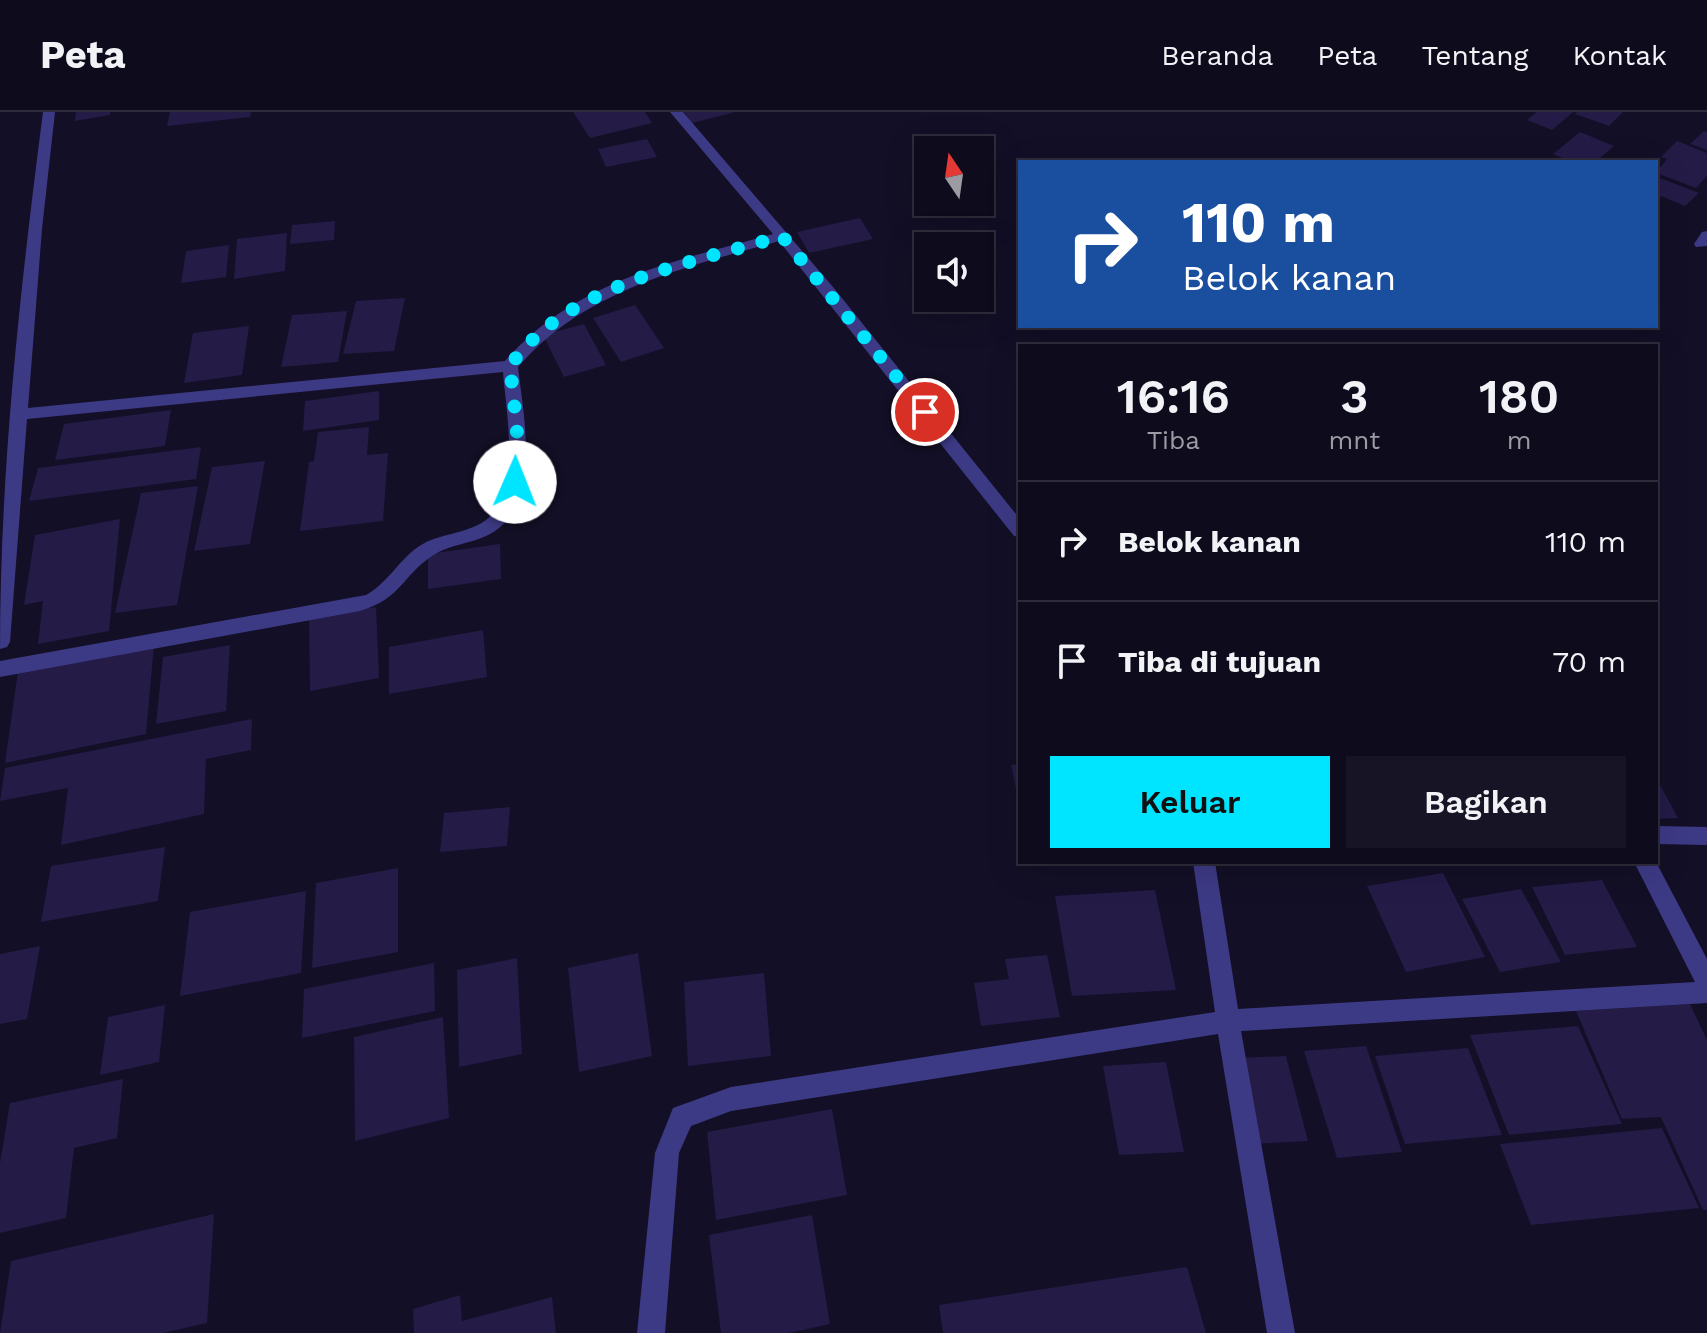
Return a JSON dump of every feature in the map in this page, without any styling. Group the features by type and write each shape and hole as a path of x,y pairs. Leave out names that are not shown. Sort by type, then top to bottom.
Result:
{"street":[{"path":"0,642 35,229 49,112"},
{"path":"676,112 782,236 1018,529"},
{"path":"0,669 360,604 385,595 429,548 483,530 504,513 515,482 517,430 510,366 532,337 574,307 641,279 782,236"},
{"path":"21,414 510,366"},
{"path":"1658,835 1707,836"},
{"path":"1204,864 1281,1333"},
{"path":"1646,864 1707,982"},
{"path":"651,1333 667,1153 682,1117 731,1099 1228,1021 1707,992"}],"building":[{"path":"76,112 110,112 110,115 75,121"},
{"path":"170,112 251,112 250,117 167,126"},
{"path":"573,112 645,112 652,123 590,138"},
{"path":"684,112 732,112 732,113 692,123"},
{"path":"1537,112 1573,112 1552,130 1527,120"},
{"path":"1623,112 1609,126 1575,114"},
{"path":"1704,131 1707,132 1707,150 1690,144"},
{"path":"1580,132 1614,146 1597,160 1567,160 1553,154"},
{"path":"647,139 657,157 606,167 598,149"},
{"path":"1677,141 1707,153 1707,176 1696,188 1658,174 1667,159 1661,157"},
{"path":"1658,177 1699,193 1685,206 1658,195"},
{"path":"860,218 873,239 809,253 797,232"},
{"path":"335,221 334,240 290,244 292,225"},
{"path":"287,233 285,271 234,279 237,239"},
{"path":"229,245 226,277 181,283 186,251"},
{"path":"405,298 394,351 343,354 356,301"},
{"path":"635,305 664,348 621,362 593,318"},
{"path":"347,311 338,362 281,367 292,315"},
{"path":"584,324 606,365 564,377 543,335"},
{"path":"249,326 242,375 184,383 193,333"},
{"path":"379,391 379,420 303,431 305,401"},
{"path":"171,410 165,446 55,460 64,424"},
{"path":"369,427 367,455 388,453 383,521 300,531 309,462 314,461 318,432"},
{"path":"201,447 196,479 29,501 38,468"},
{"path":"265,461 250,544 194,551 212,467"},
{"path":"198,486 177,605 115,613 141,493"},
{"path":"120,519 109,631 38,644 43,601 24,605 35,535"},
{"path":"500,544 501,579 428,589 428,554"},
{"path":"376,607 379,678 310,691 309,619"},
{"path":"483,630 487,677 389,694 389,647"},
{"path":"154,645 146,734 5,763 18,671"},
{"path":"230,645 226,711 156,724 163,657"},
{"path":"252,719 251,750 206,759 204,814 61,845 68,788 0,801 5,768"},
{"path":"1018,764 1018,798 1011,765"},
{"path":"1658,783 1659,783 1678,818 1658,819"},
{"path":"510,807 507,846 440,852 444,813"},
{"path":"165,847 158,901 41,922 51,866"},
{"path":"398,868 398,952 312,968 316,883"},
{"path":"1443,873 1485,957 1406,972 1367,886"},
{"path":"1602,880 1637,947 1565,955 1532,887"},
{"path":"1521,889 1561,962 1500,972 1462,899"},
{"path":"1155,890 1176,990 1072,996 1055,896"},
{"path":"306,891 301,973 180,996 190,912"},
{"path":"40,946 27,1019 0,1024 0,954"},
{"path":"638,953 652,1056 579,1072 568,968"},
{"path":"1047,955 1060,1017 981,1026 974,983 1009,979 1005,959"},
{"path":"517,958 522,1054 459,1067 457,970"},
{"path":"434,963 435,1011 302,1038 304,989"},
{"path":"764,973 771,1056 688,1066 684,982"},
{"path":"1690,1004 1707,1040 1707,1210 1703,1210 1661,1117 1622,1119 1576,1011"},
{"path":"165,1005 159,1062 100,1075 108,1017"},
{"path":"443,1017 449,1118 355,1141 354,1037"},
{"path":"1578,1026 1622,1124 1509,1135 1470,1035"},
{"path":"1366,1046 1402,1152 1337,1158 1304,1051"},
{"path":"1468,1048 1502,1135 1405,1144 1375,1056"},
{"path":"1286,1056 1308,1141 1253,1144 1235,1058"},
{"path":"1166,1062 1184,1152 1119,1155 1103,1066"},
{"path":"123,1079 117,1138 74,1148 66,1218 0,1233 0,1163 10,1103"},
{"path":"832,1109 847,1195 716,1220 707,1132"},
{"path":"1662,1128 1699,1208 1531,1225 1500,1144"},
{"path":"214,1214 207,1323 163,1333 0,1333 11,1261"},
{"path":"812,1215 830,1324 789,1333 721,1333 709,1235"},
{"path":"1187,1267 1206,1333 943,1333 939,1305"},
{"path":"460,1295 462,1321 552,1297 556,1333 414,1333 413,1309"}],"route":[{"path":"515,482 517,430 510,366 532,337 574,307 641,279 782,236 925,412"}]}
